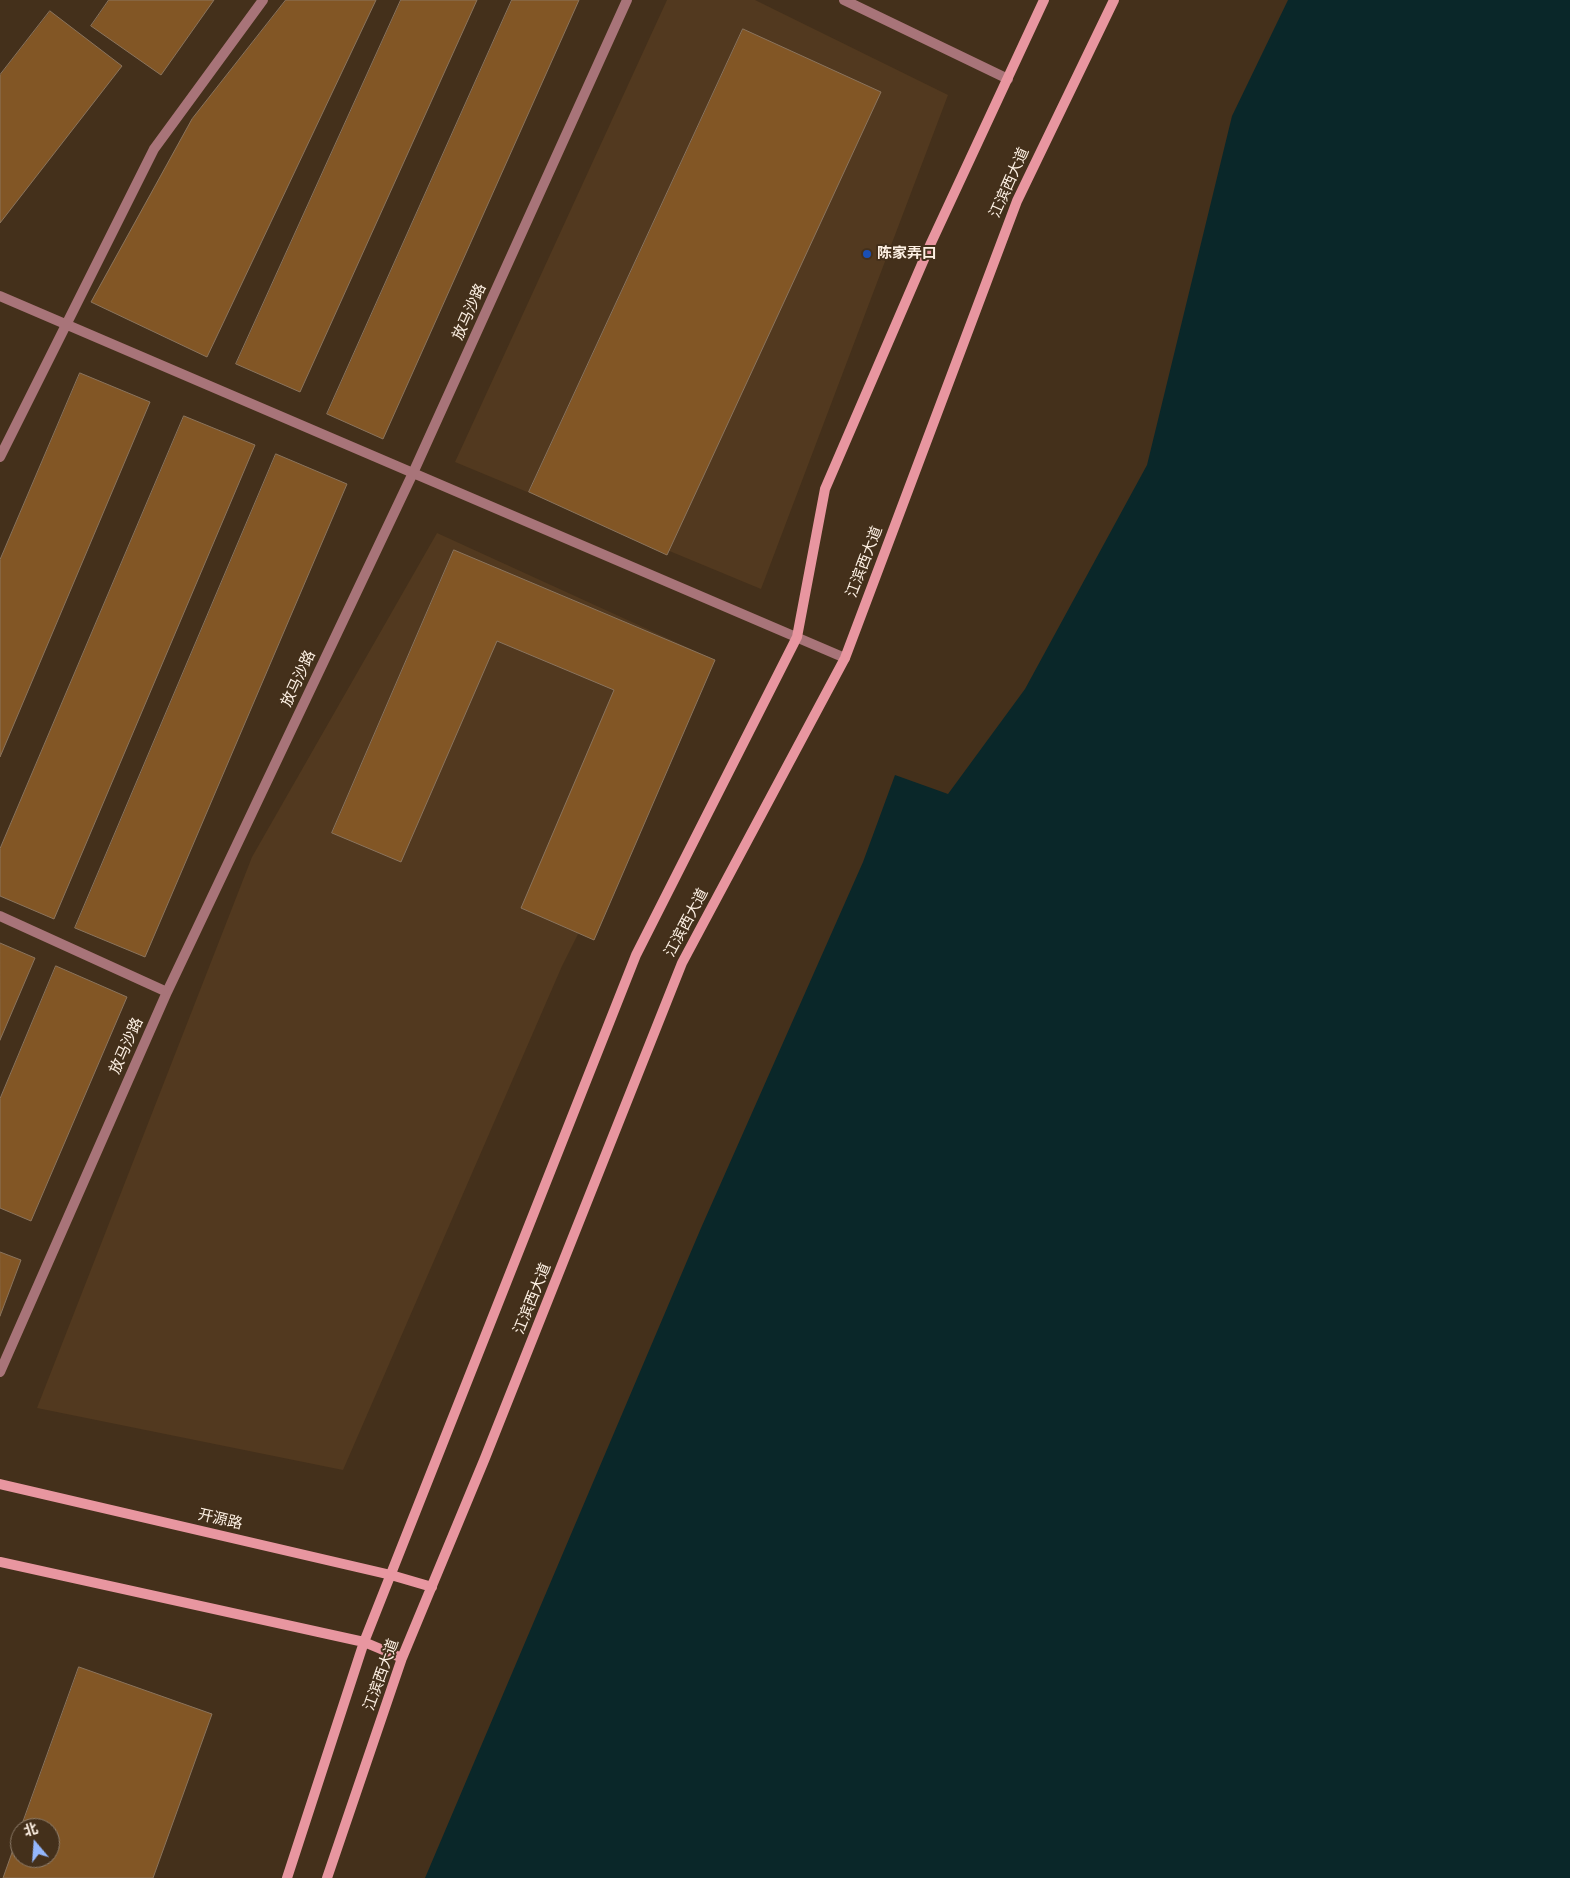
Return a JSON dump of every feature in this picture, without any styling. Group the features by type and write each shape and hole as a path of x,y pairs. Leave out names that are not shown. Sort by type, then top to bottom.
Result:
{"main road":[{"name":"江滨西大道","path":"287,1878 364,1642 636,955 797,637 825,489 931,243 1044,0"},
{"name":"江滨西大道","path":"327,1878 402,1658 486,1458 682,963 845,658 1016,201 1114,0"},
{"name":"开源路","path":"0,1484 391,1575 432,1587"},
{"path":"0,1562 364,1642 402,1658"}],"street":[{"path":"0,457 154,149 263,0"},
{"name":"放马沙路","path":"0,1372 167,992 413,473 627,0"},
{"path":"844,0 1008,79"},
{"path":"0,296 845,658"},
{"path":"0,916 167,992"}],"shaded area":[{"path":"667,0 755,0 948,95 761,589 455,462"},
{"path":"437,533 715,660 562,966 343,1470 37,1408 252,857"}],"water":[{"path":"1288,0 1570,0 1570,1878 425,1878 701,1228 863,862 895,775 948,794 1025,689 1147,465 1232,116"}],"building":[{"path":"109,0 214,0 161,75 91,26"},
{"path":"286,0 376,0 207,357 91,302 192,119"},
{"path":"401,0 477,0 300,392 236,364"},
{"path":"512,0 579,0 383,439 327,414"},
{"path":"50,11 122,66 0,223 0,75"},
{"path":"743,29 881,92 667,555 529,492"},
{"path":"80,373 150,402 0,757 0,560"},
{"path":"184,416 255,445 54,919 0,896 0,849"},
{"path":"276,454 347,484 145,957 75,928"},
{"path":"454,550 715,660 594,940 521,908 614,690 497,641 401,862 332,833"},
{"path":"0,943 35,958 0,1040"},
{"path":"56,966 127,997 31,1221 0,1208 0,1099"},
{"path":"0,1252 21,1260 0,1316"},
{"path":"79,1667 212,1714 153,1878 3,1878 10,1858 10,1868 60,1868 60,1818 25,1818"}],"place":[{"name":"陈家弄口","path":"867,254"}]}
